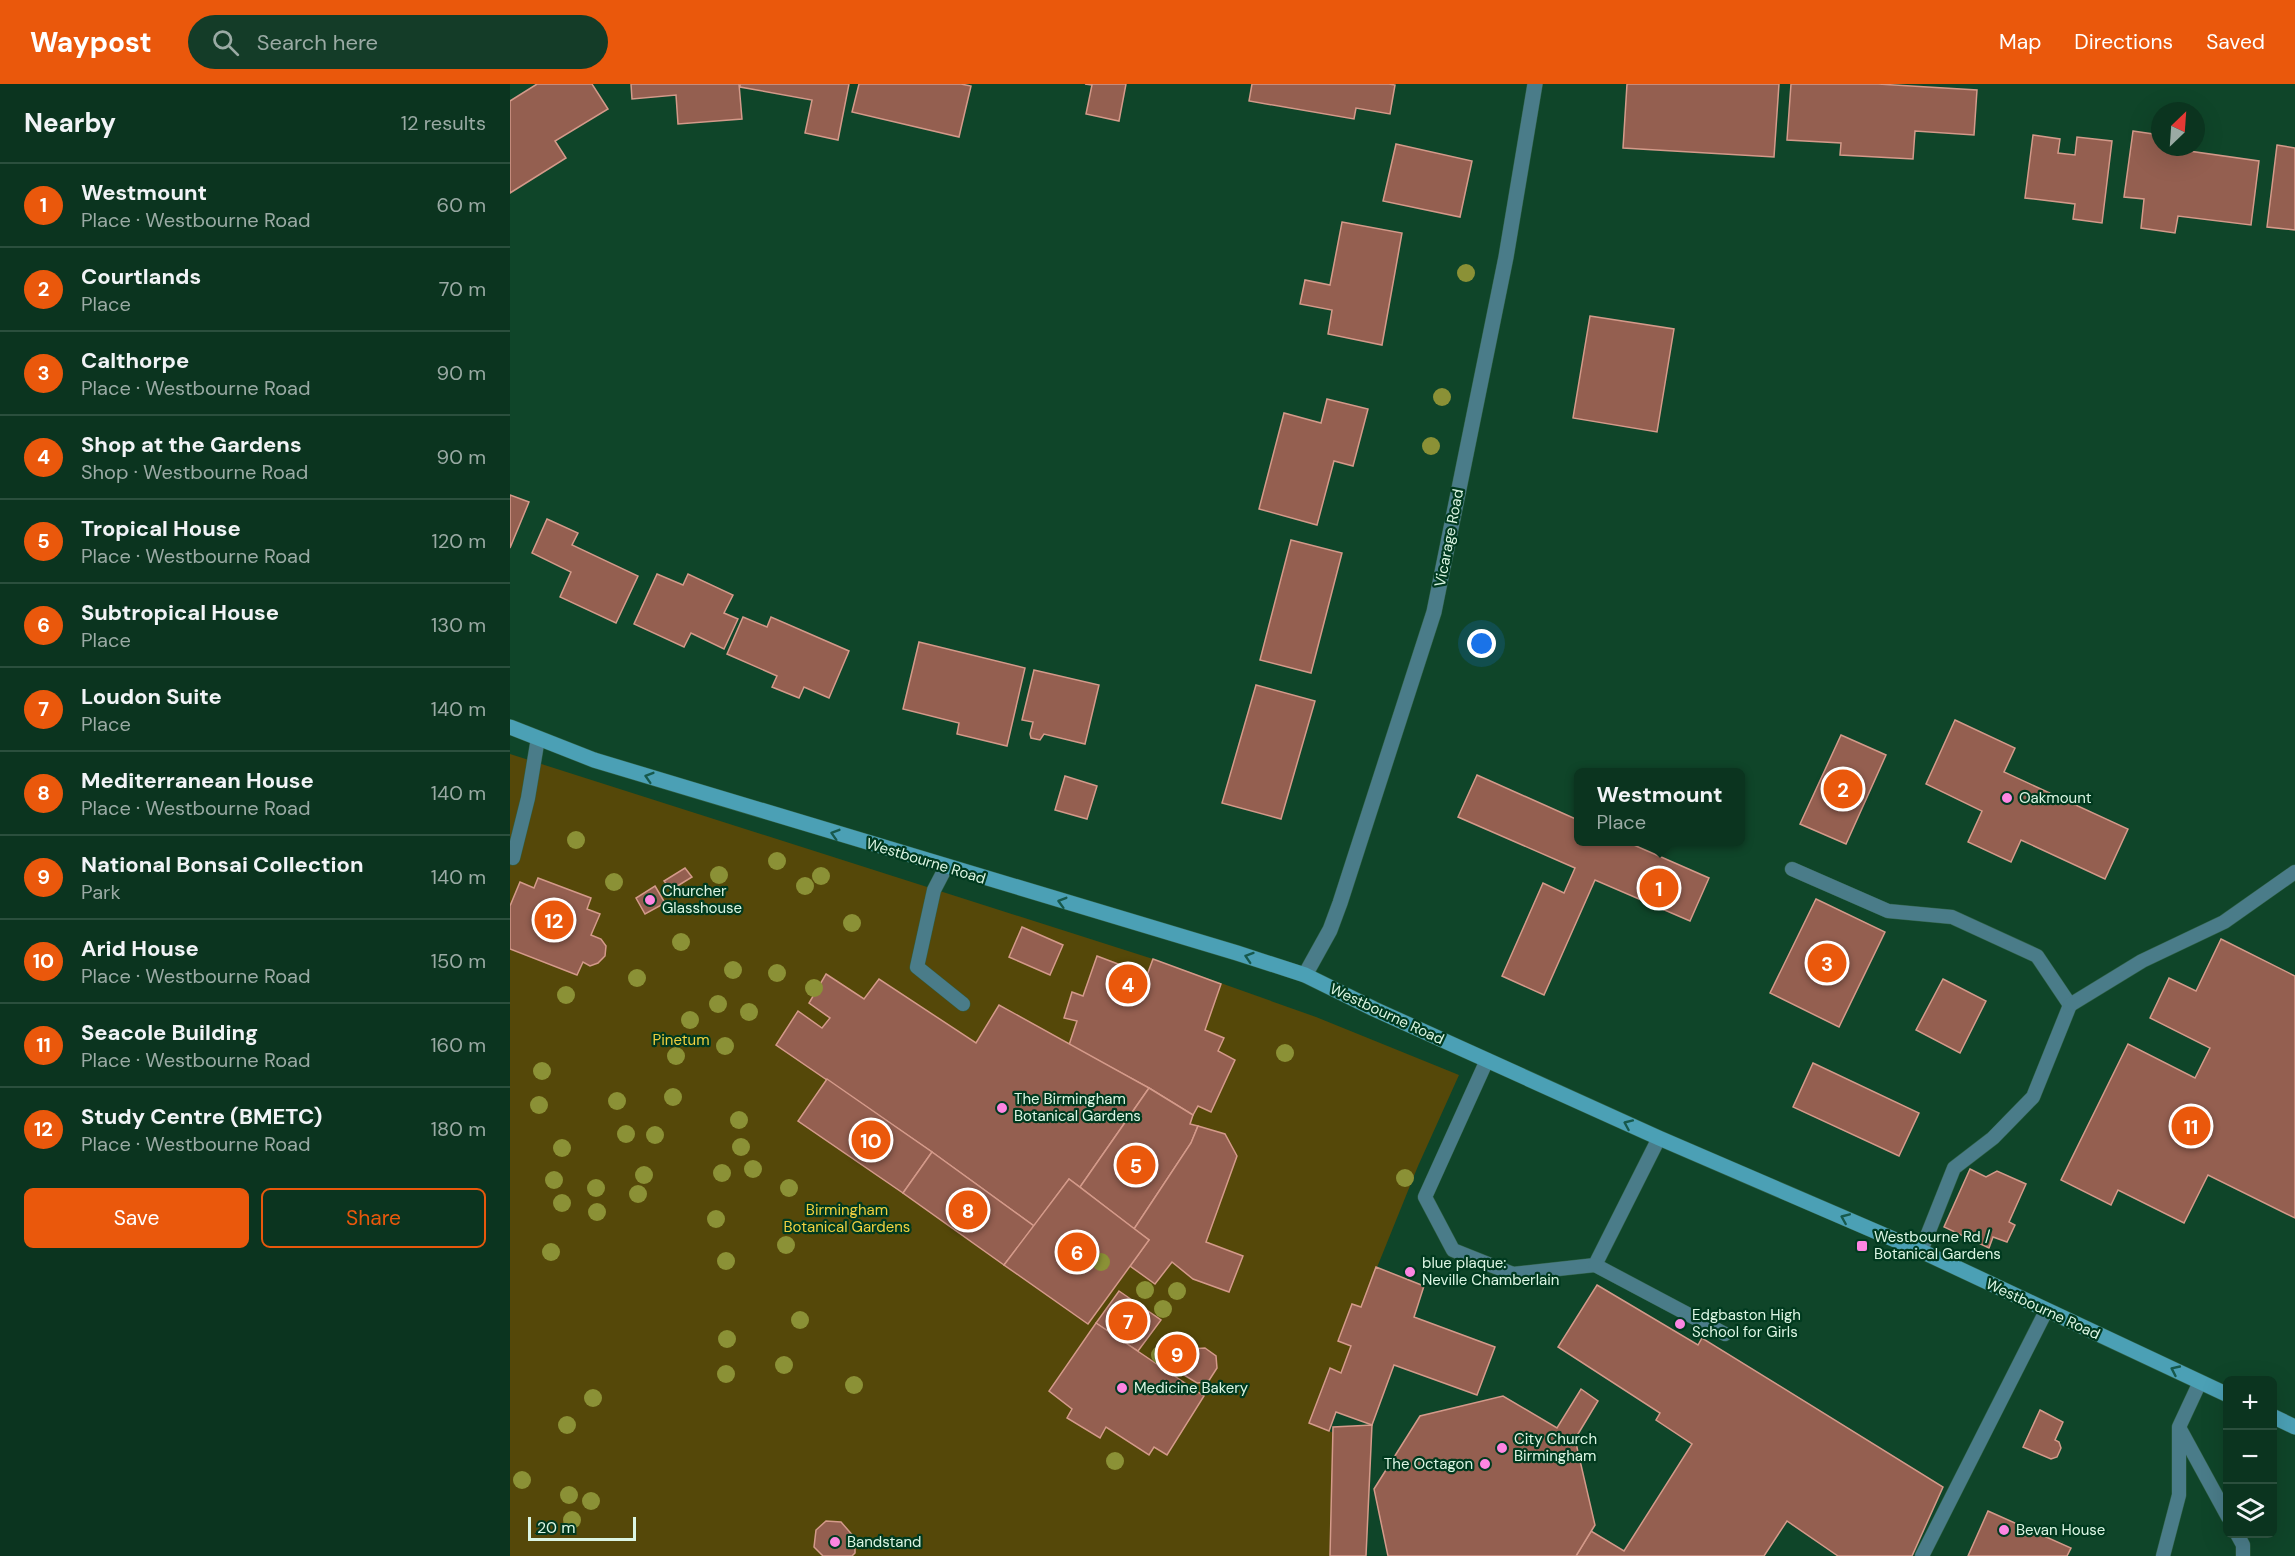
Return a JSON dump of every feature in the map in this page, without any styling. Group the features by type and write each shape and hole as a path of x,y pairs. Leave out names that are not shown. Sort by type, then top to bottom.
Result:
{"main road":[{"name":"Westbourne Road","path":"510,727 594,760 1305,975 1659,1138 1921,1251 2223,1393"},
{"path":"2277,1418 2295,1427"}],"street":[{"name":"Vicarage Road","path":"1305,975 1330,930 1340,903 1434,612 1506,257 1535,84"}],"lane":[{"path":"513,858 528,798 538,738"},
{"path":"946,867 934,890 917,967 963,1004"},
{"path":"1792,869 1888,911 1952,917 2037,956 2070,1005"},
{"path":"1921,1251 1954,1168 1994,1138 2033,1097 2070,1005 2142,961 2224,922 2295,872"},
{"path":"1487,1060 1425,1197 1453,1250 1513,1274 1595,1265 1725,1334"},
{"path":"1595,1265 1659,1138"},
{"path":"1922,1556 2046,1311"},
{"path":"2163,1556 2180,1495 2179,1427 2200,1382"},
{"path":"2179,1427 2223,1508"},
{"path":"2239,1538 2243,1545 2243,1556"}],"green space":[{"name":"Birmingham Botanical Gardens","path":"510,754 1153,959 1316,1017 1459,1075 1418,1166 1361,1307 1352,1305 1338,1341 1351,1346 1341,1373 1329,1369 1309,1423 1334,1433 1330,1556 510,1556"}],"building":[{"path":"537,84 592,84 608,109 555,141 566,158 510,193 510,101"},
{"path":"631,84 739,84 742,119 678,124 676,95 632,99"},
{"path":"740,84 849,84 838,140 805,133 812,100 740,87"},
{"path":"859,84 961,84 971,86 959,137 852,112"},
{"path":"1085,84 1126,84 1119,121 1086,114 1092,85"},
{"path":"1252,84 1395,85 1390,114 1356,108 1354,119 1249,101"},
{"path":"1627,84 1779,84 1774,157 1623,148"},
{"path":"1791,84 1878,84 1977,90 1974,135 1915,131 1913,159 1840,155 1841,143 1787,140"},
{"path":"2133,131 2151,134 2151,156 2205,156 2205,153 2259,161 2251,225 2178,216 2175,233 2141,228 2144,199 2124,197"},
{"path":"2033,135 2060,139 2058,153 2075,155 2077,137 2112,141 2102,223 2073,219 2075,204 2025,198"},
{"path":"1396,144 1472,161 1460,217 1383,201"},
{"path":"2277,145 2295,148 2295,230 2267,227"},
{"path":"1342,222 1402,233 1382,345 1328,334 1332,310 1300,304 1305,280 1330,285"},
{"path":"1590,316 1674,329 1657,432 1573,418"},
{"path":"1327,399 1368,409 1353,466 1334,461 1317,525 1259,509 1284,413 1321,423"},
{"path":"510,495 529,502 510,548"},
{"path":"547,519 578,533 572,545 638,576 616,623 560,597 571,572 532,553"},
{"path":"1291,540 1342,553 1311,673 1260,660"},
{"path":"657,574 683,585 688,574 733,595 724,613 738,619 724,649 691,633 684,647 634,624"},
{"path":"743,617 767,627 771,617 849,651 829,698 804,687 799,698 772,687 777,676 727,654"},
{"path":"919,642 1025,668 1007,746 957,734 959,723 903,709"},
{"path":"1034,670 1099,685 1085,744 1044,734 1040,740 1031,738 1033,722 1022,720"},
{"path":"1256,685 1315,701 1281,819 1222,803"},
{"name":"Oakmount","path":"1955,720 2015,748 2004,772 2128,829 2105,879 2021,840 2011,862 1968,842 1982,811 1926,784"},
{"path":"1841,735 1886,755 1846,844 1800,824"},
{"path":"1477,775 1574,818 1574,846 1636,846 1709,878 1690,921 1595,880 1544,995 1502,976 1543,883 1564,893 1575,868 1458,817"},
{"path":"1065,776 1097,786 1087,819 1055,810"},
{"path":"685,868 692,877 671,890 664,881"},
{"path":"538,878 591,898 587,909 600,914 591,935 601,939 606,946 605,956 598,963 590,966 583,962 577,975 510,949 510,906 520,882 534,888"},
{"name":"Churcher Glasshouse","path":"655,886 665,903 645,914 636,898"},
{"path":"1816,899 1885,932 1839,1027 1770,993"},
{"path":"1022,927 1063,945 1050,975 1009,957"},
{"path":"2221,939 2295,976 2295,1218 2208,1175 2184,1223 2118,1190 2111,1205 2061,1180 2128,1044 2195,1078 2210,1048 2150,1018 2169,978 2196,991"},
{"name":"The Birmingham Botanical Gardens","path":"1097,956 1147,975 1153,959 1221,984 1205,1030 1224,1038 1218,1051 1235,1060 1211,1112 1198,1106 1193,1115 1149,1088 1069,1045 1077,1021 1064,1018 1072,992 1083,996"},
{"name":"The Birmingham Botanical Gardens","path":"826,974 864,999 879,979 976,1043 999,1005 1149,1088 1080,1187 1069,1179 1034,1226 932,1152 776,1045 798,1011 822,1028 830,1018 809,1003"},
{"path":"1943,979 1986,1001 1960,1053 1916,1030"},
{"path":"1813,1063 1919,1113 1899,1156 1793,1107"},
{"path":"827,1079 932,1152 903,1193 798,1121"},
{"path":"1149,1088 1193,1115 1190,1124 1198,1126 1191,1143 1134,1229 1080,1187"},
{"path":"1198,1126 1225,1134 1237,1156 1206,1242 1243,1256 1229,1292 1193,1279 1172,1262 1155,1284 1130,1266 1149,1240 1134,1229 1191,1143"},
{"path":"932,1152 1034,1226 1004,1265 903,1193"},
{"path":"1970,1169 1986,1177 1997,1171 2026,1184 2009,1222 2015,1225 2007,1242 1993,1237 1989,1248 1944,1227"},
{"path":"1069,1179 1149,1240 1088,1324 1004,1265"},
{"path":"1376,1267 1424,1286 1414,1317 1495,1347 1477,1395 1394,1365 1372,1425 1336,1412 1329,1431 1309,1423 1330,1368 1341,1373 1351,1346 1338,1341 1352,1304 1361,1307"},
{"path":"1597,1285 1698,1345 1702,1338 1943,1487 1912,1556 1838,1556 1787,1521 1764,1556 1576,1556 1591,1531 1624,1551 1692,1444 1656,1420 1660,1413 1558,1347"},
{"path":"1119,1291 1161,1320 1138,1351 1096,1323"},
{"name":"Medicine Bakery","path":"1096,1323 1204,1396 1167,1455 1154,1447 1149,1455 1106,1427 1100,1438 1067,1418 1072,1409 1049,1391"},
{"path":"1205,1348 1216,1356 1217,1368 1208,1382 1197,1383 1184,1375 1180,1363 1191,1349"},
{"name":"The Octagon","path":"1581,1389 1598,1401 1575,1439 1595,1525 1576,1556 1388,1556 1374,1489 1420,1416 1503,1396 1557,1428"},
{"path":"2040,1410 2063,1422 2055,1440 2059,1442 2061,1448 2057,1457 2051,1459 2023,1447"},
{"path":"1372,1425 1366,1556 1330,1556 1333,1427"},
{"name":"Bevan House","path":"1988,1511 2071,1548 2067,1556 1968,1556"},
{"name":"Bandstand","path":"826,1521 841,1522 855,1538 855,1553 852,1556 823,1556 814,1547 816,1530"}],"place":[{"name":"Courtlands","path":"1843,789"},
{"name":"Oakmount","path":"2007,798"},
{"name":"Westmount","path":"1659,888"},
{"name":"Churcher Glasshouse","path":"650,900"},
{"name":"Study Centre (BMETC)","path":"554,920"},
{"name":"Calthorpe","path":"1827,963"},
{"name":"Shop at the Gardens","path":"1128,984"},
{"name":"The Birmingham Botanical Gardens","path":"1002,1108"},
{"name":"Seacole Building","path":"2191,1126"},
{"name":"Arid House","path":"871,1140"},
{"name":"Tropical House","path":"1136,1165"},
{"name":"Mediterranean House","path":"968,1210"},
{"name":"Westbourne Rd / Botanical Gardens","path":"1862,1246"},
{"name":"Subtropical House","path":"1077,1252"},
{"name":"blue plaque: Neville Chamberlain","path":"1410,1272"},
{"name":"Loudon Suite","path":"1128,1321"},
{"name":"Edgbaston High School for Girls","path":"1680,1324"},
{"name":"National Bonsai Collection","path":"1177,1354"},
{"name":"Medicine Bakery","path":"1122,1388"},
{"name":"City Church Birmingham","path":"1502,1448"},
{"name":"The Octagon","path":"1485,1464"},
{"name":"Bevan House","path":"2004,1530"},
{"name":"Bandstand","path":"835,1542"}],"park label":[{"name":"Pinetum","path":"681,1040"}]}
